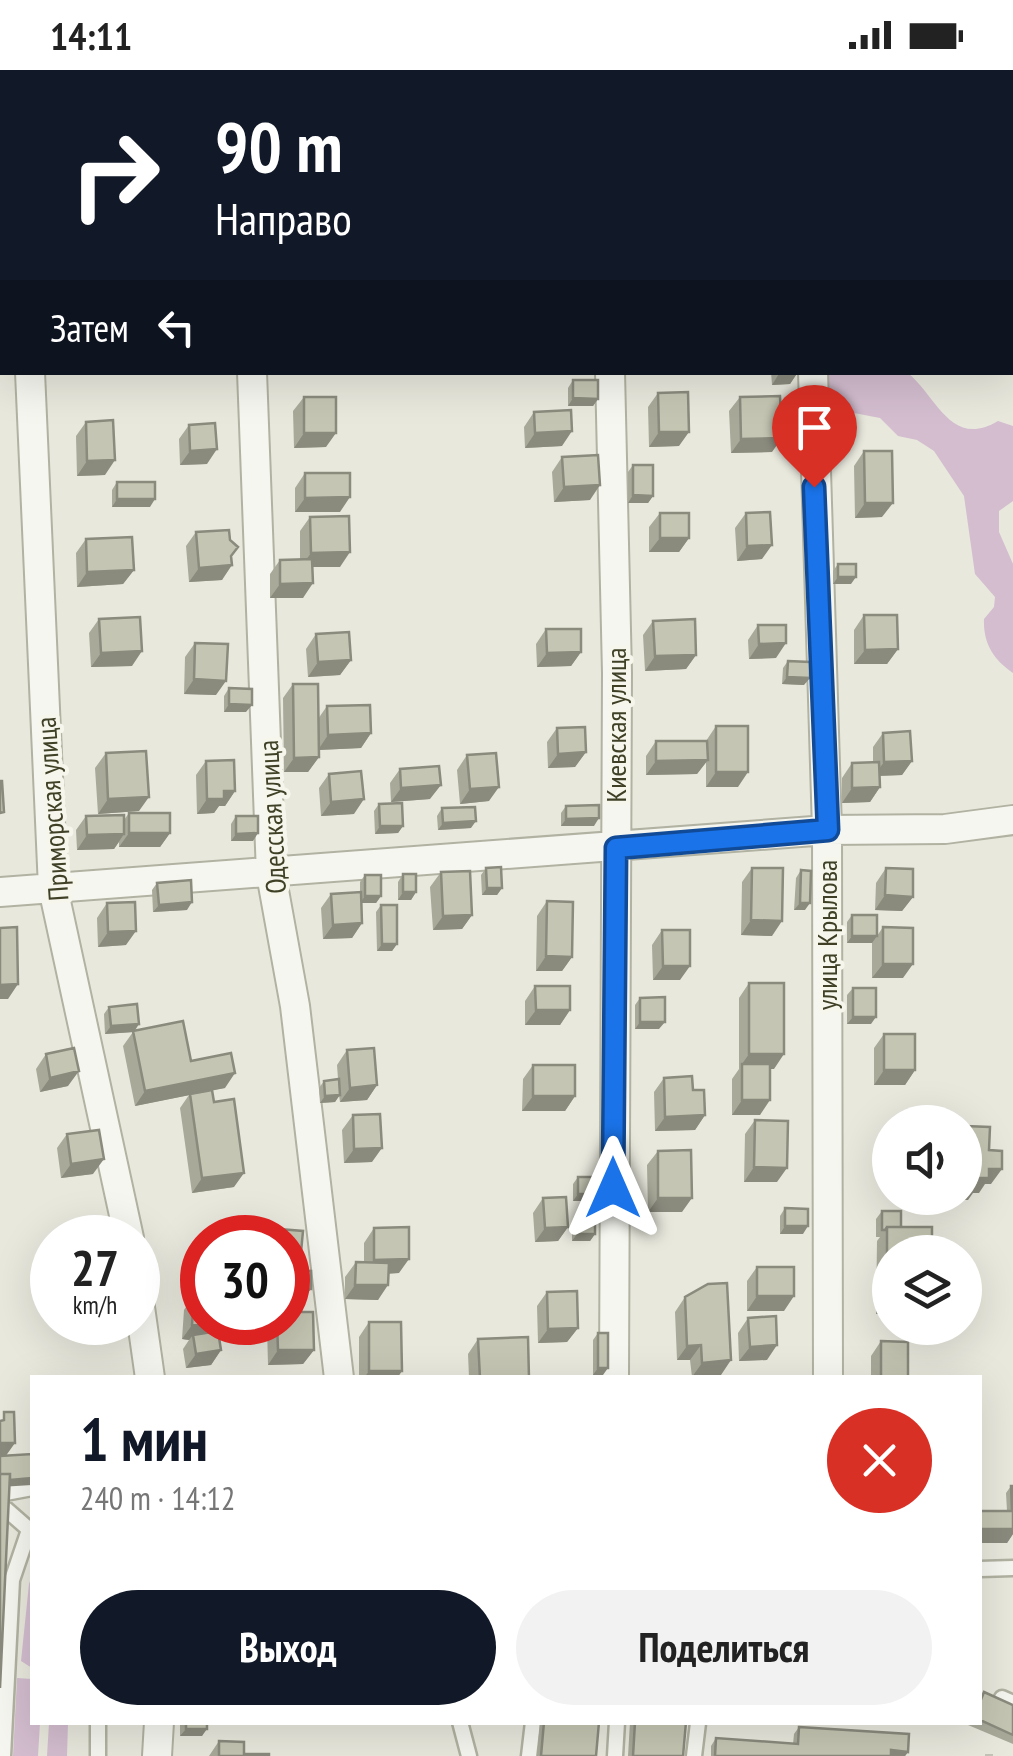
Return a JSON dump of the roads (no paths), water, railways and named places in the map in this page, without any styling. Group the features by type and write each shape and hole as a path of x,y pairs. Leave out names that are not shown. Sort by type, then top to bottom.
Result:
{"street":[{"name":"Приморская улица","path":"30,375 53,888 125,1215"},
{"name":"Одесская улица","path":"252,375 271,874 295,1006 339,1375"},
{"name":"Киевская улица","path":"610,375 617,673 614,1375"},
{"name":"улица Крылова","path":"813,375 828,830 828,1375"},
{"path":"0,892 828,830 945,829 1013,820"},
{"path":"145,1345 150,1375"},
{"path":"157,1756 159,1725"}],"lane":[{"path":"0,1494 30,1488"},
{"path":"0,1504 30,1530"},
{"path":"4,1756 12,1580 30,1534"},
{"path":"982,1569 1013,1568"},
{"path":"98,1725 98,1756"},
{"path":"461,1725 469,1756"},
{"path":"530,1756 532,1725"},
{"path":"615,1756 617,1725"},
{"path":"694,1756 698,1725"}]}
